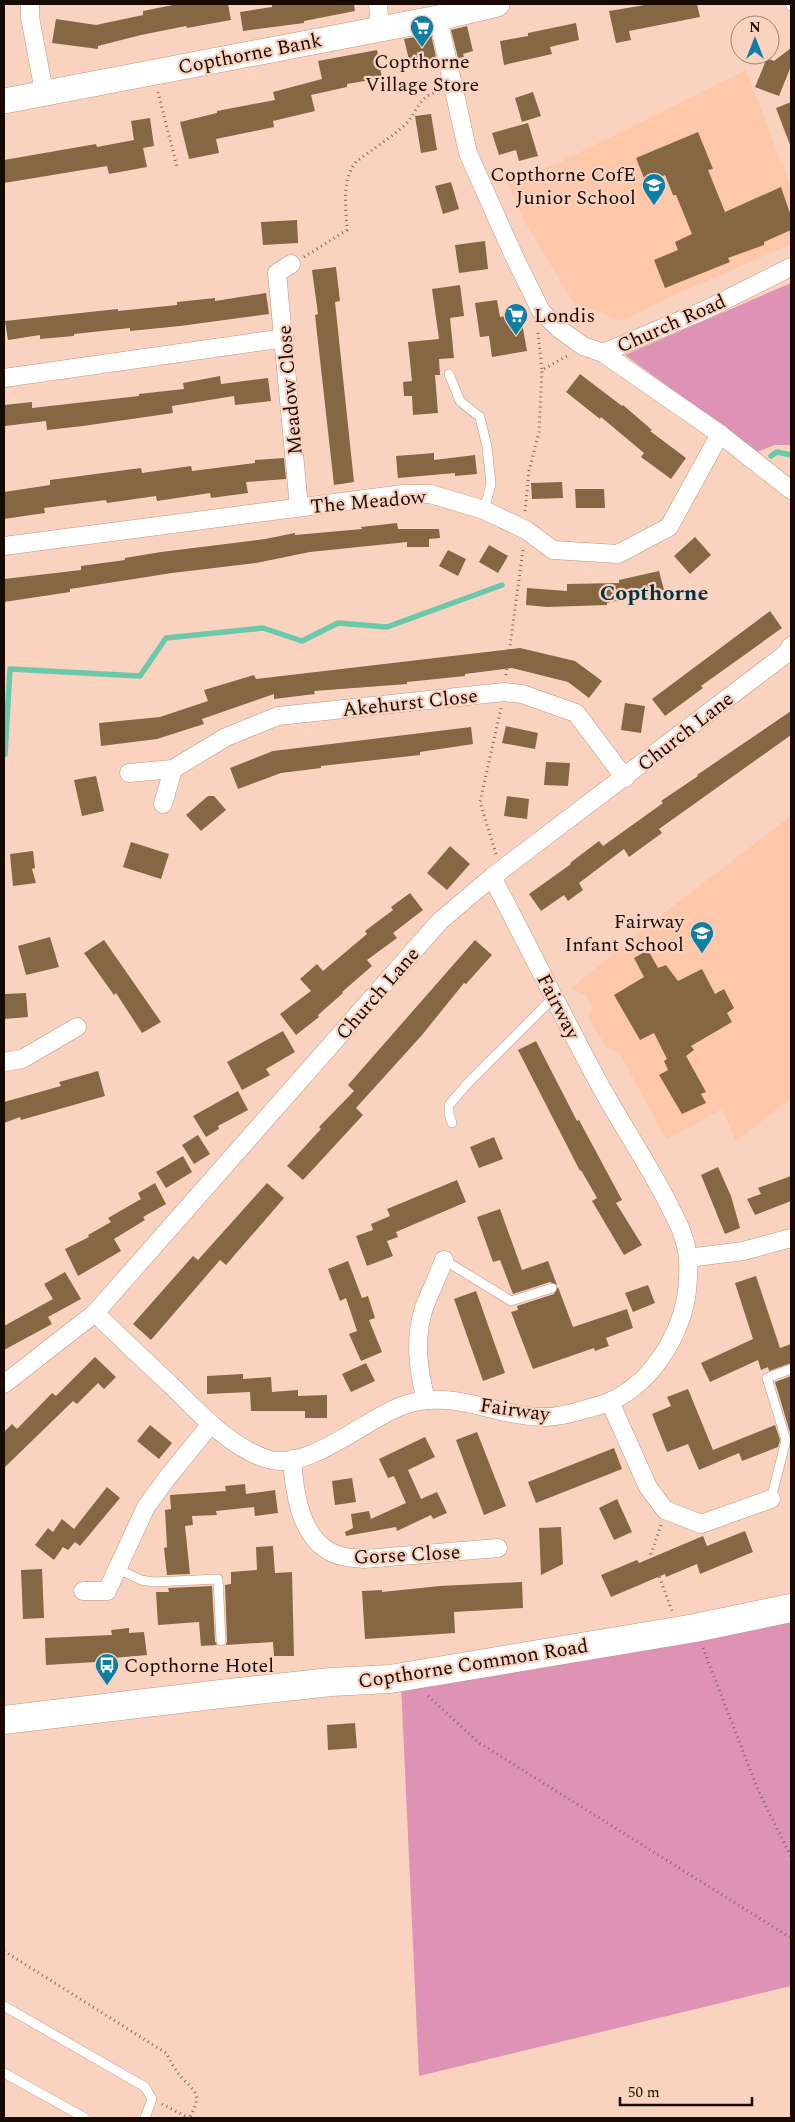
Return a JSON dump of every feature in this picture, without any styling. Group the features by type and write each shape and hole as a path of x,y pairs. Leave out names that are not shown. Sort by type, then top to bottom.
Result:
{"highway":[{"name":"Copthorne Common Road","path":"4,1720 331,1682 390,1679 687,1629 791,1608"}],"street":[{"path":"30,4 30,17 44,92"},
{"name":"Copthorne Bank","path":"4,101 152,72 379,16 438,18 497,4"},
{"name":"Church Road","path":"438,18 468,152 513,254 541,310 558,328 583,346 603,353 704,310 791,267"},
{"name":"Meadow Close","path":"279,268 299,507"},
{"path":"4,378 285,338"},
{"path":"603,353 720,434 791,490"},
{"name":"The Meadow","path":"4,546 402,494 430,494 484,510 526,530 553,550 618,554 669,527 720,434"},
{"name":"Church Lane","path":"4,1384 95,1313 440,921 498,872 787,653 791,646"},
{"name":"Akehurst Close","path":"129,773 173,769 226,737 278,716 504,692 522,694 576,713 624,778"},
{"path":"163,804 173,769"},
{"name":"Fairway","path":"95,1313 211,1424 239,1447 270,1460 292,1459 314,1453 404,1405 426,1400 460,1400 519,1414 545,1417 569,1414 610,1402 638,1382 662,1356 676,1330 685,1302 688,1258 683,1235 658,1184 602,1089 554,997 498,872"},
{"path":"4,1062 22,1059 77,1027"},
{"path":"688,1258 743,1251 791,1238"},
{"path":"426,1400 420,1378 417,1344 424,1308 444,1260"},
{"path":"610,1402 648,1488 665,1510 701,1524 771,1499"},
{"path":"83,1591 107,1591 146,1507 166,1478 211,1424"},
{"name":"Gorse Close","path":"292,1459 294,1491 311,1535 328,1550 344,1557 364,1559 498,1548"}],"lane":[{"path":"449,374 460,401 480,417 487,447 491,484 484,510"},
{"path":"452,1123 449,1105 467,1084 554,997"},
{"path":"444,1260 511,1300 552,1288"},
{"path":"771,1499 786,1440 767,1378 791,1369"},
{"path":"118,1569 141,1580 153,1582 218,1579 221,1641"},
{"path":"4,2006 145,2087 152,2099 145,2118"},
{"path":"4,2073 85,2118"}],"path":[{"path":"152,72 177,167"},
{"path":"279,268 347,230 346,183 350,168 357,160 406,124 422,100 431,93 453,90"},
{"path":"498,872 494,850 480,802 504,692 526,530 525,504 529,471 540,432 542,370 536,319 541,310"},
{"path":"542,370 583,346"},
{"path":"665,1510 651,1554 687,1629 758,1790 791,1857"},
{"path":"418,1674 418,1688 478,1742 791,1938"},
{"path":"4,1951 166,2053 178,2073 192,2086 196,2093 197,2104 189,2118 152,2099"}],"shaded area":[{"name":"Copthorne CofE Junior School","path":"746,70 791,188 791,244 621,321 573,302 526,224 506,180 556,164"},
{"path":"791,283 791,445 775,445 757,452 625,355"},
{"name":"Fairway Infant School","path":"791,816 791,1098 736,1141 722,1109 666,1139 619,1052 607,1048 589,1019 593,1006 584,994 570,989 656,919"},
{"path":"791,1608 791,1986 419,2076 401,1683"}],"building":[{"path":"178,4 228,4 231,20 141,35 98,46 98,49 52,43 56,19 96,25 143,15 143,11"},
{"path":"272,4 354,4 355,11 304,21 304,23 243,31 240,12 272,7"},
{"path":"651,4 697,4 700,17 629,31 631,40 616,43 609,11"},
{"path":"576,23 579,40 550,47 552,54 504,65 500,41 528,36 528,33"},
{"path":"467,26 473,51 463,54 464,57 458,58 451,30"},
{"name":"Copthorne Village Store","path":"431,34 437,62 411,68 404,39"},
{"path":"791,48 791,66 779,96 755,87 764,65 780,65 780,56"},
{"path":"377,50 382,78 347,84 347,87 311,95 315,111 273,121 274,127 216,139 219,153 189,159 180,122 217,113 217,111 275,100 273,92 322,79 318,61"},
{"path":"533,92 541,116 522,122 515,98"},
{"path":"791,102 791,144 790,145 776,108"},
{"path":"431,114 437,150 421,153 415,116"},
{"path":"150,118 154,146 143,148 147,167 109,174 107,166 4,183 4,160 96,144 97,147 134,140 131,121"},
{"path":"528,123 538,156 519,161 516,150 499,155 492,133"},
{"path":"698,132 713,169 708,170 725,212 781,187 791,216 791,230 764,242 764,245 728,258 730,262 665,288 654,260 678,250 675,242 692,234 676,195 673,195 665,175 646,183 636,158"},
{"path":"451,182 459,209 443,214 435,186"},
{"path":"297,220 298,243 263,245 261,222"},
{"path":"485,241 488,269 459,273 455,245"},
{"path":"336,267 340,301 335,302 354,482 334,485 315,315 318,314 312,270"},
{"path":"460,285 464,316 450,318 454,358 439,359 440,375 435,375 438,413 413,415 412,396 404,396 403,382 412,381 408,342 439,339 432,289"},
{"path":"266,293 269,314 180,326 130,331 130,328 40,339 40,335 8,340 5,321 177,305 177,302 215,298 215,301"},
{"path":"497,300 500,317 512,315 514,324 522,323 527,351 492,357 489,336 480,337 475,303"},
{"path":"580,374 623,405 652,430 650,431 686,458 671,479 641,457 644,453 601,417 600,419 566,392"},
{"path":"220,376 221,384 268,378 271,401 235,405 234,396 172,406 173,413 83,426 47,430 46,421 5,426 4,405 32,402 32,408 139,396 139,394 184,389 183,383"},
{"path":"434,453 434,460 475,455 477,474 455,476 455,473 398,478 396,456"},
{"path":"284,458 286,479 246,482 248,493 211,498 210,493 157,501 156,496 107,503 106,500 44,508 45,513 4,519 4,492 50,485 50,480 141,468 142,473 191,466 192,471 255,463 255,460"},
{"path":"562,482 563,498 532,499 531,483"},
{"path":"575,489 604,489 605,508 576,508"},
{"path":"397,523 398,529 439,529 440,538 429,539 429,547 407,547 407,542 310,552 256,563 172,573 70,589 70,592 4,602 4,579 81,570 81,566 125,560 125,558 161,552 265,539 295,533 295,535 362,529 361,527"},
{"path":"695,537 711,555 690,574 674,556"},
{"path":"489,545 508,556 498,573 479,562"},
{"path":"448,550 466,559 458,576 439,566"},
{"path":"659,571 664,590 607,603 607,605 547,607 526,605 527,588 567,591 567,584 619,583 619,580"},
{"path":"770,611 782,628 701,686 703,688 665,716 652,699"},
{"path":"520,648 575,661 602,681 589,698 568,682 512,668 465,674 465,676 407,682 407,684 314,691 315,694 274,699 274,694 202,719 204,724 157,739 101,746 99,723 160,717 208,701 204,690 254,675 256,679"},
{"path":"625,703 645,706 641,733 621,730"},
{"path":"791,711 791,735 659,829 662,833 629,857 624,849 579,883 583,890 568,901 564,895 541,911 529,894 599,841 603,846 663,803 661,801 697,775"},
{"path":"506,726 538,733 535,749 502,743"},
{"path":"471,727 473,744 420,752 420,755 321,766 321,768 281,773 238,789 230,768 273,751"},
{"path":"546,762 570,763 568,786 544,785"},
{"path":"96,776 104,811 82,816 74,780"},
{"path":"208,796 214,796 226,810 201,831 186,815"},
{"path":"507,796 529,799 527,819 504,816"},
{"path":"131,842 169,854 161,879 123,867"},
{"path":"450,846 470,864 447,890 427,873"},
{"path":"33,851 35,868 32,869 36,883 13,886 10,854"},
{"path":"410,893 423,910 393,933 397,938 367,960 372,966 318,1015 319,1017 296,1035 280,1014 311,991 300,979 317,964 323,971 367,934 365,931 393,910 391,907"},
{"path":"50,937 59,967 26,975 18,946"},
{"path":"104,940 161,1022 142,1033 116,993 114,995 84,953"},
{"path":"475,940 492,955 466,984 464,983 422,1035 356,1108 363,1115 303,1180 287,1166 321,1129 319,1127 354,1091 348,1085"},
{"path":"648,950 658,968 666,965 678,981 702,969 715,994 724,989 734,1008 727,1013 732,1022 691,1046 694,1050 686,1056 706,1092 701,1094 706,1103 682,1114 659,1075 668,1070 664,1061 667,1059 654,1033 640,1040 614,995 644,977 634,958"},
{"path":"26,993 28,1017 4,1019 4,994"},
{"path":"283,1031 295,1052 266,1069 270,1075 242,1090 227,1062"},
{"path":"536,1041 577,1121 579,1120 622,1200 616,1203 642,1245 624,1255 592,1201 597,1198 580,1171 518,1050"},
{"path":"98,1071 105,1096 21,1120 20,1117 4,1123 4,1102 61,1086 59,1082"},
{"path":"238,1091 248,1110 218,1126 219,1129 206,1137 193,1116"},
{"path":"198,1135 210,1154 194,1164 182,1145"},
{"path":"494,1137 503,1159 479,1168 470,1147"},
{"path":"183,1156 192,1172 166,1188 156,1172"},
{"path":"718,1167 731,1196 740,1228 725,1234 701,1175"},
{"path":"791,1176 791,1201 755,1215 747,1199 761,1194 758,1188"},
{"path":"457,1180 466,1202 396,1232 398,1237 387,1241 393,1256 367,1266 356,1236 373,1230 371,1224 390,1216 387,1209"},
{"path":"155,1183 166,1204 143,1217 145,1220 114,1239 121,1251 78,1276 65,1249 89,1237 88,1235 111,1222 108,1218 141,1199 138,1193"},
{"path":"267,1183 284,1198 226,1265 220,1260 151,1340 133,1324 193,1256 198,1260"},
{"path":"500,1209 522,1270 548,1261 557,1285 550,1282 513,1294 500,1260 493,1262 477,1217"},
{"path":"348,1261 362,1298 368,1296 375,1318 369,1320 382,1352 361,1361 349,1334 357,1331 346,1298 340,1301 328,1269"},
{"path":"65,1272 81,1299 48,1317 52,1324 4,1350 4,1326 53,1299 44,1284"},
{"path":"756,1276 780,1348 791,1344 791,1363 769,1371 768,1367 761,1370 758,1360 710,1382 701,1363 753,1339 735,1283"},
{"path":"648,1285 655,1303 633,1312 625,1293"},
{"path":"558,1287 573,1327 627,1309 633,1328 606,1338 609,1346 595,1351 594,1348 533,1369 511,1312 518,1310 517,1306 554,1294"},
{"path":"476,1291 505,1373 483,1381 454,1299"},
{"path":"95,1357 116,1377 104,1389 98,1383 77,1404 73,1401 4,1468 4,1432 12,1424 17,1429 52,1393 56,1396"},
{"path":"366,1363 375,1381 351,1392 342,1374"},
{"path":"243,1374 243,1379 271,1377 272,1392 298,1390 298,1396 327,1395 327,1418 305,1418 305,1411 251,1411 250,1392 207,1394 207,1376"},
{"path":"791,1376 791,1436 775,1382"},
{"path":"688,1389 713,1450 775,1425 780,1440 778,1447 742,1461 739,1453 699,1470 688,1444 667,1452 652,1414 671,1406 667,1397"},
{"path":"150,1425 172,1443 159,1459 137,1441"},
{"path":"477,1432 506,1506 484,1515 456,1440"},
{"path":"425,1437 435,1457 408,1470 421,1499 437,1492 447,1513 433,1519 431,1515 397,1531 396,1527 346,1536 345,1532 353,1528 351,1514 369,1511 371,1519 406,1503 394,1476 388,1478 379,1459"},
{"path":"614,1448 622,1469 536,1503 528,1482"},
{"path":"352,1478 356,1502 335,1505 332,1481"},
{"path":"245,1484 246,1494 275,1490 278,1513 255,1516 254,1507 216,1511 217,1515 192,1516 193,1525 185,1526 190,1574 167,1575 164,1548 167,1547 165,1510 171,1509 170,1495 226,1491 225,1486"},
{"path":"107,1487 120,1498 80,1546 75,1542 68,1550 63,1547 54,1560 35,1545 48,1528 53,1532 62,1519 74,1529"},
{"path":"617,1499 632,1532 614,1540 599,1508"},
{"path":"561,1527 563,1564 541,1575 539,1528"},
{"path":"745,1531 753,1552 700,1574 697,1564 666,1577 665,1574 611,1597 601,1575 637,1560 639,1563 703,1536 707,1546"},
{"path":"273,1546 275,1573 292,1572 294,1656 274,1656 273,1642 226,1645 225,1585 231,1584 231,1572 257,1570 256,1547"},
{"path":"42,1569 44,1618 23,1619 21,1570"},
{"path":"522,1582 523,1608 454,1612 455,1633 365,1639 362,1591 382,1590 382,1592 440,1586"},
{"path":"212,1586 215,1641 217,1645 201,1646 199,1622 158,1625 156,1592 169,1592 168,1588"},
{"path":"129,1628 129,1633 144,1632 147,1655 113,1658 113,1661 46,1665 45,1638 112,1635 111,1630"},
{"path":"355,1723 357,1748 328,1750 327,1725"}],"waterway":[{"path":"771,456 777,452 791,455"},
{"path":"4,754 10,669 140,676 166,638 263,628 302,641 338,623 387,627 502,585"}],"place":[{"name":"Copthorne Village Store","path":"422,48"},
{"name":"Copthorne CofE Junior School","path":"654,206"},
{"name":"Londis","path":"516,336"},
{"name":"Fairway Infant School","path":"702,954"},
{"name":"Copthorne Hotel","path":"107,1686"}],"district":[{"name":"Copthorne","path":"654,592"}]}
